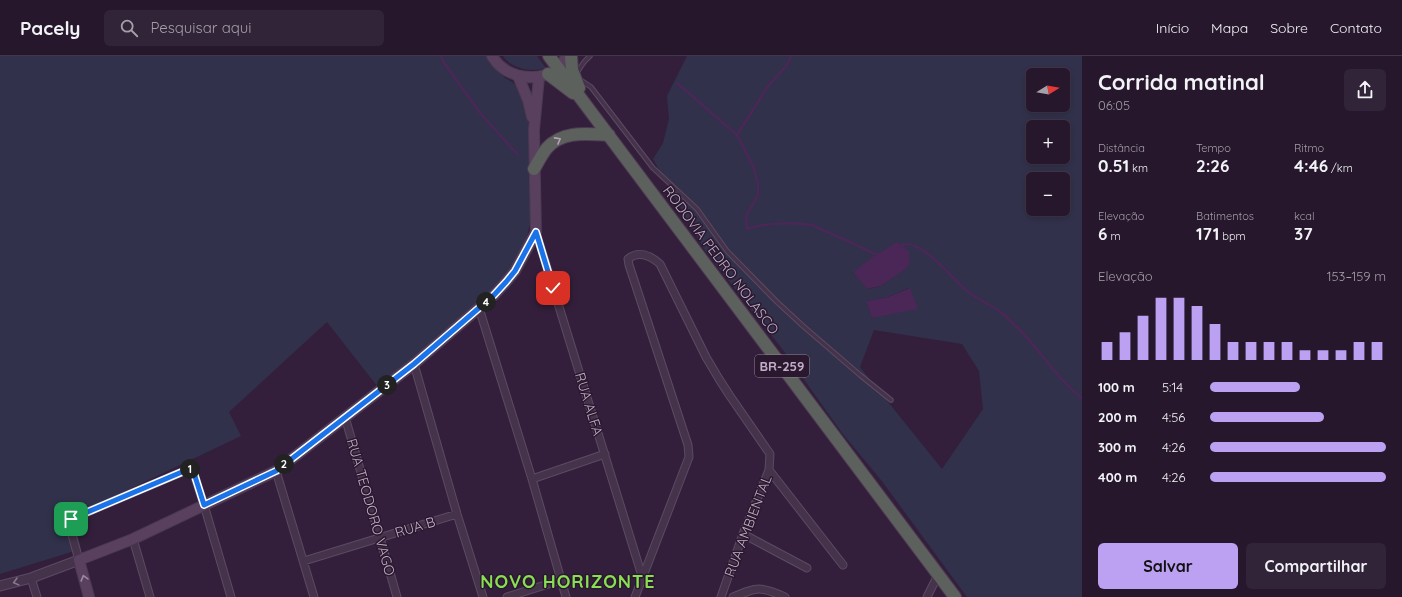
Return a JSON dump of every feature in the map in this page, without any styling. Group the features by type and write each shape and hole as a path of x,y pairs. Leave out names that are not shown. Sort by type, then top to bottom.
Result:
{"highway":[{"name":"RODOVIA PEDRO NOLASCO","path":"549,56 548,73 585,102 694,250 955,597"},
{"path":"571,56 574,76 585,102"},
{"path":"534,169 546,148 564,136 574,134 609,135"}],"main road":[{"path":"492,56 503,68 518,76 528,78 548,73 567,56"},
{"path":"534,130 548,73"},
{"path":"90,597 79,560 133,539 276,471 414,364 479,308 515,271 536,232 534,130 528,100 518,76"}],"street":[{"name":"RUA ALFA","path":"536,232 642,576"},
{"name":"RUA AMBIENTAL","path":"642,576 689,457 689,453 688,445 629,265 628,259 635,255 648,256 660,264 716,374 770,454 770,470 743,534 721,597"},
{"path":"479,308 532,478 566,597"},
{"path":"414,364 457,514 483,597"},
{"name":"RUA TEODORO VAGO","path":"345,417 397,597"},
{"path":"532,478 605,454"},
{"path":"0,586 31,578 79,560 69,522 71,519 189,469 193,470 231,597"},
{"path":"770,470 843,565"},
{"path":"276,471 314,597"},
{"name":"RUA B","path":"304,561 457,514"},
{"path":"743,534 807,568"},
{"path":"133,539 150,597"},
{"path":"927,597 938,575"},
{"path":"634,597 642,576"},
{"path":"31,578 37,597"},
{"path":"507,597 562,580"},
{"path":"733,597 756,588 764,588 785,597"}],"lane":[{"path":"590,56 574,76 591,87 653,168 697,209 727,251 776,301 834,353 891,400"}],"shaded area":[{"path":"0,56 489,56 492,63 505,78 520,89 528,108 531,140 532,217 523,251 509,275 381,391 327,322 229,412 241,436 73,516 81,549 0,574"},
{"path":"503,56 537,56 546,68 534,70 523,69 507,61"},
{"path":"687,56 1082,56 1082,597 967,597 881,480 842,433 783,350 704,249 653,159 663,143 669,119 667,96","holes":["906,268 881,286 868,289 853,272","909,288 878,316 872,318 867,301 888,297","874,330 962,344 979,371 983,409 942,469 860,367"]},
{"path":"897,242 909,251 910,262 907,268 881,286 867,289 853,272"},
{"path":"910,288 918,309 872,318 866,301 888,297"}],"waterway":[{"path":"441,56 444,63 481,114 518,155"},
{"path":"737,135 768,86 787,65 791,56"},
{"path":"677,83 737,135 754,168 758,185 758,195 746,216 747,229 762,225 811,225 875,254 880,254"},
{"path":"900,246 908,244 917,247 935,260 967,291 1003,314 1018,328 1057,374 1082,398"}],"district":[{"name":"NOVO HORIZONTE","path":"568,582"}],"route":[{"path":"71,519 189,469 193,470 204,505 276,471 414,364 494,295 515,271 536,232 553,288"}]}
